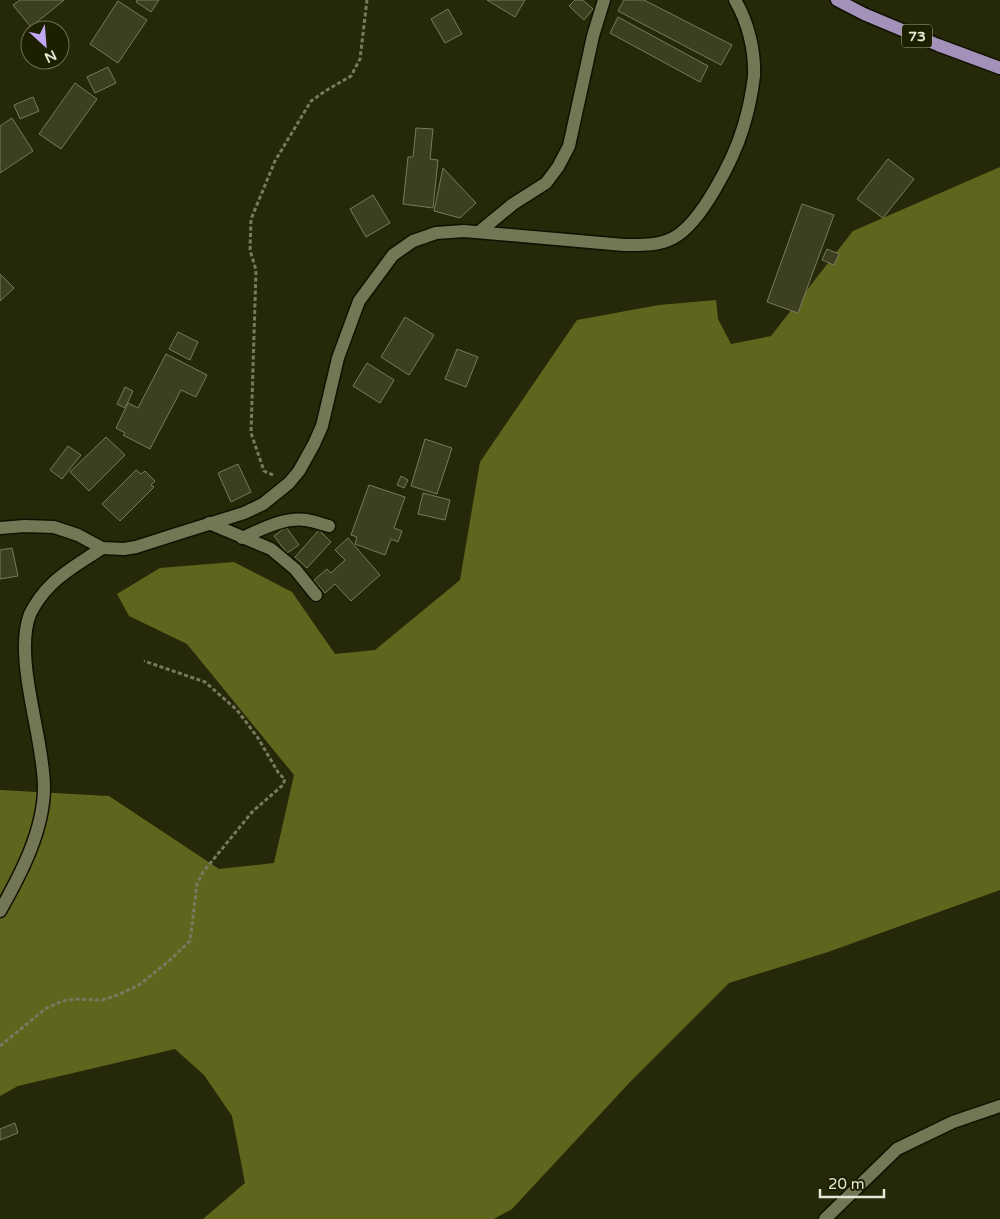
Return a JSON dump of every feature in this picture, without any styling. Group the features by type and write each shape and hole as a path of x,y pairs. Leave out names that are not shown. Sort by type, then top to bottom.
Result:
{"main road":[{"name":"73","path":"837,0 864,14 938,45 1000,68"}],"street":[{"path":"478,232 513,204 546,183 558,168 569,146 593,36 604,0"},
{"path":"0,528 25,526 54,527 78,535 102,548 136,547 263,504 289,483 314,444 322,426 338,358 359,301 393,255 413,241 426,235 464,231 644,245 665,242 674,238 696,219 716,187 743,130 754,75 751,41 743,13 735,0"},
{"path":"242,538 272,524 290,521 305,520 329,526"},
{"path":"210,523 271,549 295,569 316,595"},
{"path":"0,911 23,865 38,826 43,806 42,761 25,644 30,614 50,585 102,548"},
{"path":"825,1219 897,1149 953,1122 1000,1106"}],"path":[{"path":"289,483 264,471 251,433 256,279 256,270 250,250 251,219 275,162 311,101 351,76 360,59 367,0"},
{"path":"0,1046 45,1009 62,1002 102,1000 118,995 139,984 169,961 190,941 197,884 203,872 253,811 283,785 285,779 279,774 237,710 212,687 205,682 144,661"}],"green space":[{"path":"1000,167 1000,890 828,952 729,983 631,1081 512,1209 494,1219 203,1219 245,1183 232,1116 204,1075 175,1049 18,1086 0,1096 0,790 109,796 219,869 274,863 294,775 187,644 129,616 117,594 160,568 234,562 292,592 335,654 375,650 460,580 480,462 577,320 659,305 716,300 718,319 731,344 771,336 853,231"}],"building":[{"path":"20,0 64,0 40,20 25,20 13,5"},
{"path":"137,0 159,0 151,12 136,2"},
{"path":"487,0 525,0 515,17"},
{"path":"575,0 583,0 593,9 584,20 569,6"},
{"path":"624,0 644,0 732,45 721,65 618,11"},
{"path":"118,1 147,20 118,63 90,44"},
{"path":"448,9 462,34 445,43 431,19"},
{"path":"618,17 708,66 700,82 610,33"},
{"path":"108,67 116,83 95,93 87,77"},
{"path":"75,83 97,99 61,149 39,134"},
{"path":"33,97 39,111 20,119 14,105"},
{"path":"12,118 33,151 0,173 0,126"},
{"path":"416,128 433,129 430,159 438,160 433,208 403,204 408,157 413,157"},
{"path":"888,159 914,179 883,218 857,199"},
{"path":"443,168 476,203 460,218 434,211"},
{"path":"373,195 390,223 366,237 350,209"},
{"path":"802,204 834,215 798,313 767,302"},
{"path":"827,249 839,254 834,265 822,260"},
{"path":"0,274 14,288 0,301"},
{"path":"405,317 434,335 409,375 381,357"},
{"path":"178,332 198,342 190,360 169,349"},
{"path":"457,349 478,357 466,387 445,379"},
{"path":"166,354 207,375 196,397 181,390 150,449 123,435 125,433 116,428 128,403 138,408"},
{"path":"367,363 394,380 380,403 353,386"},
{"path":"125,387 133,391 125,408 117,404"},
{"path":"106,437 125,455 89,491 70,472"},
{"path":"425,439 452,448 437,494 411,486"},
{"path":"68,446 81,455 62,479 50,470"},
{"path":"238,464 251,492 231,502 218,473"},
{"path":"136,470 141,474 145,471 155,481 151,485 154,487 120,521 102,504"},
{"path":"401,476 408,480 404,488 397,485"},
{"path":"369,485 405,497 394,528 402,531 398,542 391,539 385,555 355,544 357,537 351,535"},
{"path":"423,493 450,500 445,520 418,514"},
{"path":"286,527 299,545 287,553 274,536"},
{"path":"319,530 331,542 307,568 295,557"},
{"path":"348,538 380,575 351,601 335,584 325,593 314,580 327,569 331,573 345,560 335,550"},
{"path":"12,548 18,576 0,579 0,550"},
{"path":"15,1123 18,1133 0,1140 0,1129"}]}
